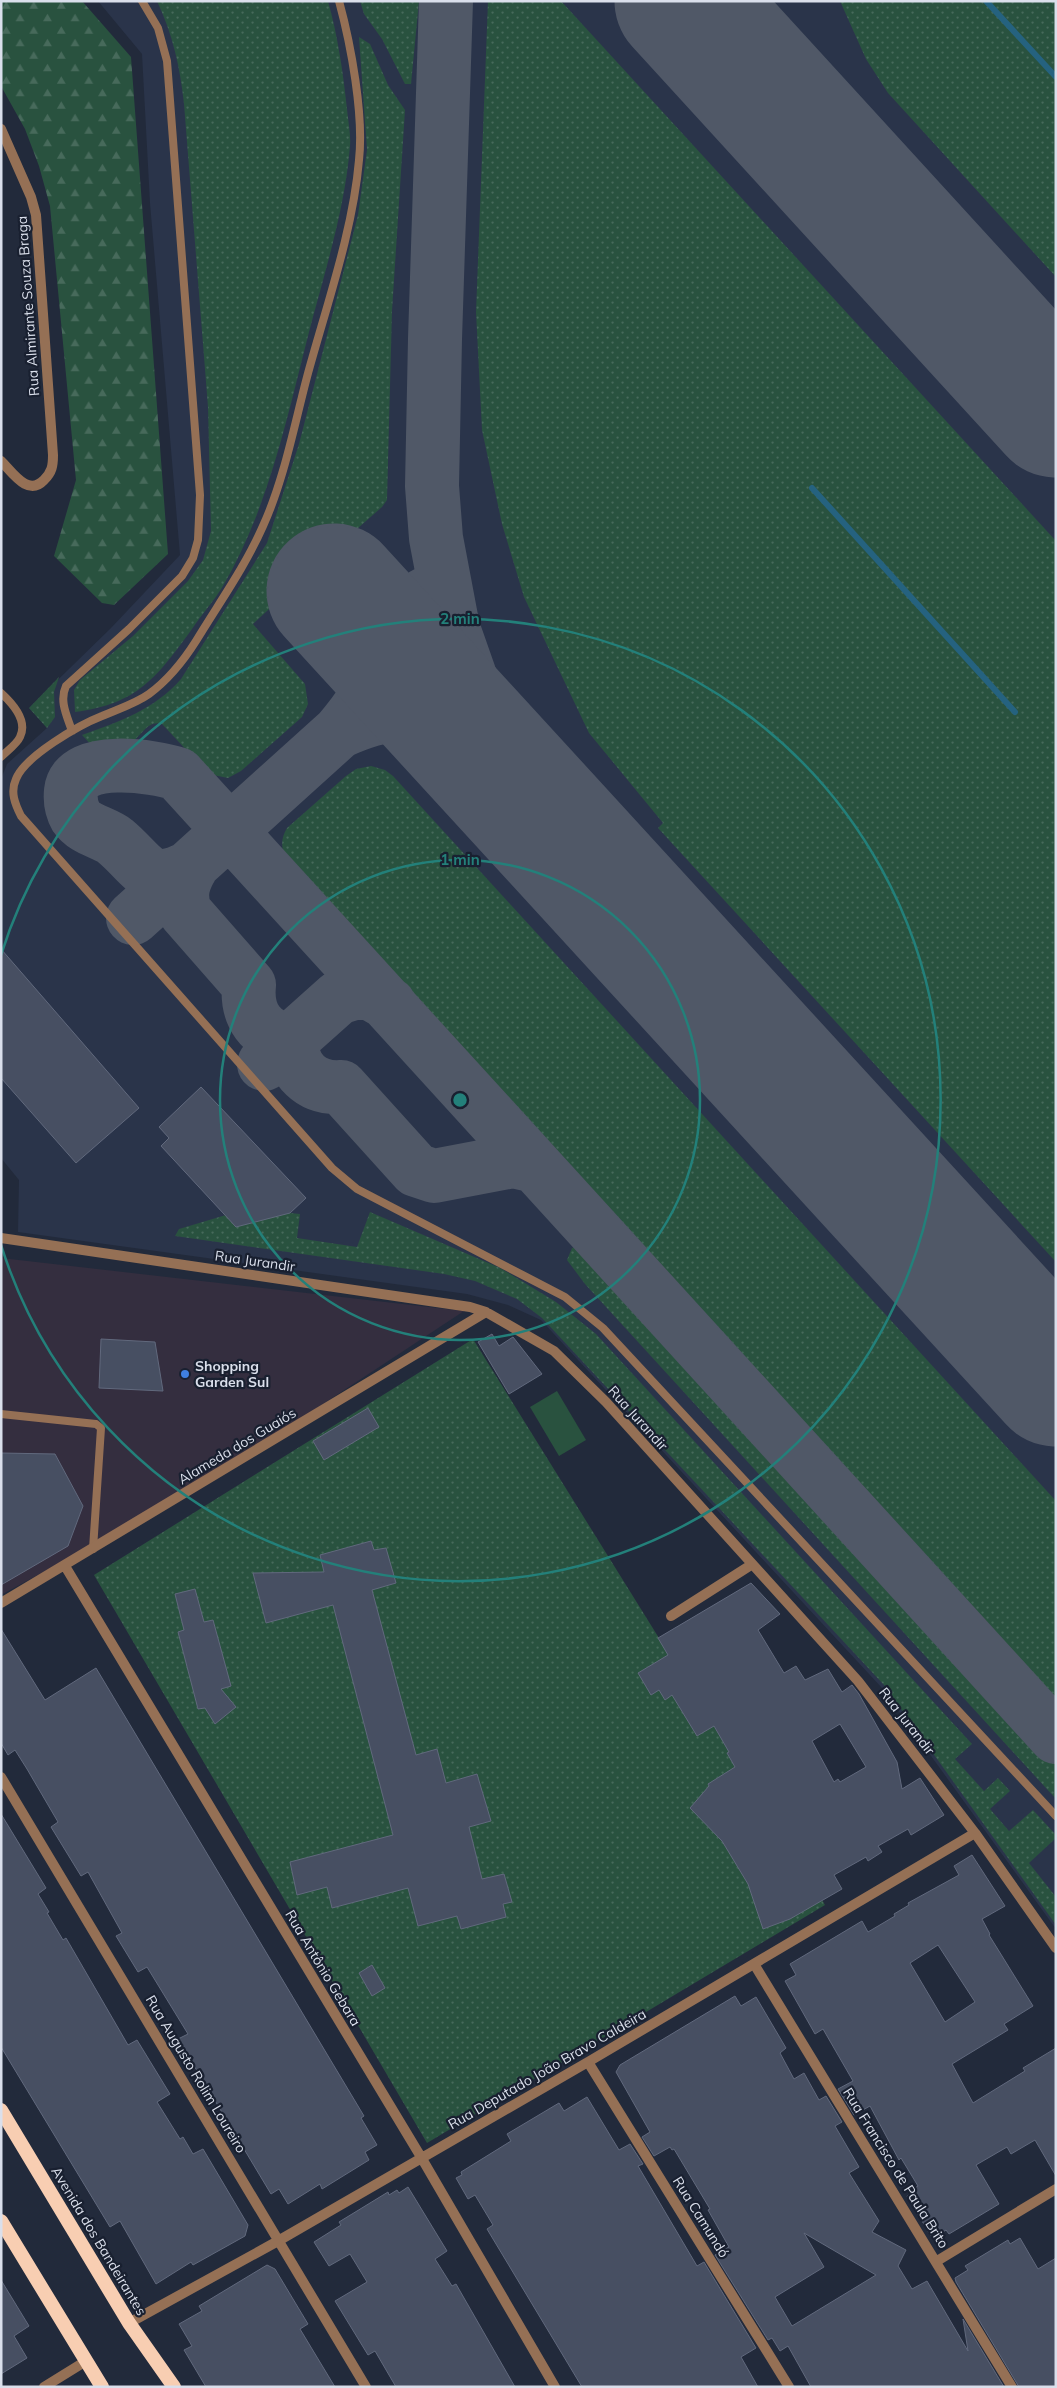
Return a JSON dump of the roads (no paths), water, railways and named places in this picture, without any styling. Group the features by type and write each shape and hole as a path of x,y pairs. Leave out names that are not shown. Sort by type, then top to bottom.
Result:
{"highway":[{"name":"Avenida dos Bandeirantes","path":"1,2110 129,2323 174,2387"},
{"path":"1,2221 102,2387"}],"street":[{"name":"Rua Almirante Souza Braga","path":"1,129 31,197 36,215 53,455 50,474 40,484 34,486 25,485 1,461"},
{"name":"Rua Jurandir","path":"1,1238 448,1303 486,1312 554,1352 606,1402 751,1565 858,1681 975,1833 1056,1948"},
{"name":"Alameda dos Guaiós","path":"1,1603 66,1566 486,1312"},
{"path":"671,1616 751,1565"},
{"name":"Rua Antônio Gebara","path":"66,1566 421,2157 555,2387"},
{"name":"Rua Augusto Rolim Loureiro","path":"1,1777 366,2387"},
{"name":"Rua Deputado João Bravo Caldeira","path":"129,2323 278,2241 588,2062 975,1833"},
{"name":"Rua Francisco de Paula Brito","path":"754,1964 937,2261 1012,2387"},
{"name":"Rua Camundó","path":"588,2062 789,2387"},
{"path":"937,2261 1056,2189"},
{"path":"44,2387 86,2361"}],"lane":[{"path":"72,731 63,705 63,694 66,686 129,629 182,576 193,558 198,540 200,495 167,61 158,28 142,1"},
{"path":"339,1 350,52 360,129 359,160 351,212 272,504 251,552 192,646 163,683 136,702 72,731 48,747 20,771 16,779 13,795 21,816 332,1168 357,1189 565,1297 603,1328 1056,1816"},
{"path":"1,693 20,716 22,724 20,737 1,757"},
{"path":"1,1414 96,1424 101,1428 93,1549"}],"waterway":[{"path":"986,1 1056,77"},
{"path":"812,488 1015,712"}],"place":[{"name":"Shopping Garden Sul","path":"185,1374"}]}
